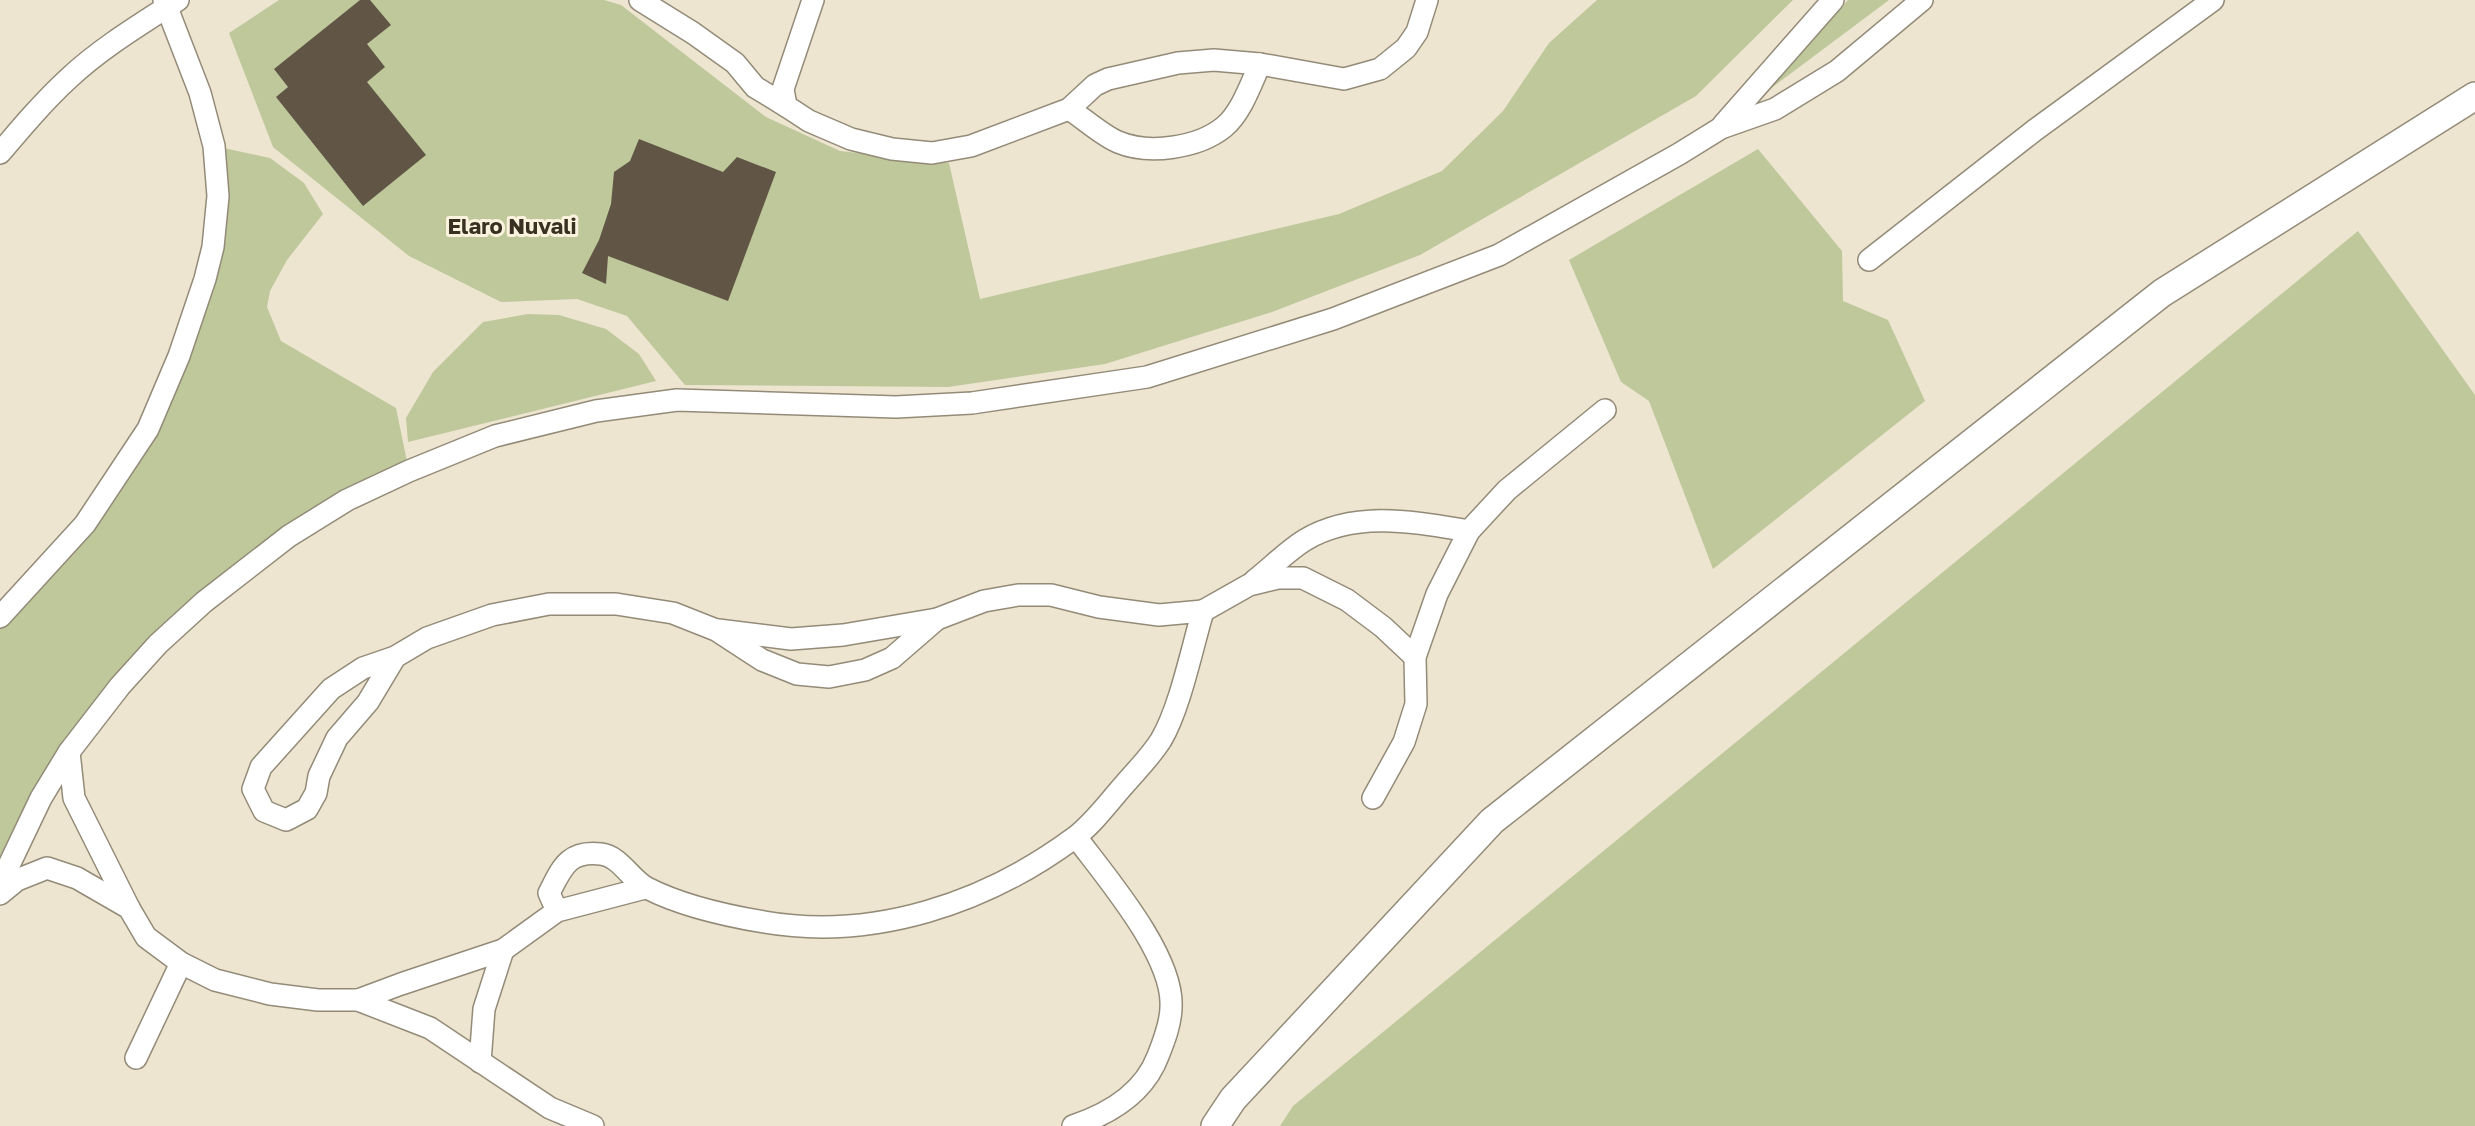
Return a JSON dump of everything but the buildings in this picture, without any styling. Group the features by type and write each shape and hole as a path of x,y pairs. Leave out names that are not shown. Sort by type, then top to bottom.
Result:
{"street":[{"path":"640,0 702,39 735,63 754,87 809,121 851,139 892,149 932,153 971,146 1069,109 1095,85 1178,63 1214,60 1260,64 1344,79 1380,69 1406,48 1416,32 1427,0"},
{"path":"786,106 783,89 813,0"},
{"path":"1721,128 1833,0"},
{"path":"0,884 40,798 69,753 120,686 158,644 204,602 289,536 347,500 409,471 495,436 596,411 678,400 896,407 972,403 1147,377 1333,319 1500,255 1721,128 1776,109 1837,70 1922,0"},
{"path":"1869,260 2035,130 2213,0"},
{"path":"0,153 25,123 70,77 170,2 200,93 214,146 218,196 213,247 205,279 178,356 148,429 85,524 0,617"},
{"path":"1069,109 1119,142 1150,148 1180,147 1203,140 1225,127 1238,109 1260,64"},
{"path":"1215,1126 1233,1099 1492,821 2162,293 2475,96"},
{"path":"1373,798 1404,742 1416,704 1415,657 1437,594 1469,531 1507,490 1605,410"},
{"path":"716,630 791,639 843,635 937,619 984,602 1018,595 1051,595 1099,607 1159,615 1203,611 1249,585 1305,541 1332,528 1362,520 1413,522 1469,531"},
{"path":"1249,585 1278,578 1303,578 1347,600 1383,627 1415,657"},
{"path":"395,657 368,702 337,738 319,776 316,793 307,809 286,820 264,811 254,789 261,767 276,747 331,689 363,668 395,657 427,638 492,615 549,604 616,604 673,613 716,630 762,660 797,674 829,677 865,670 892,658 937,619"},
{"path":"557,911 549,893 564,864 582,854 603,854 623,866 645,888 693,905 765,923 833,928 910,917 976,896 1026,869 1076,837 1144,762 1161,739 1173,712 1203,611"},
{"path":"69,753 74,798 146,937 181,963 215,980 270,994 318,1000 358,1000 503,950 557,911 645,888"},
{"path":"1073,1126 1095,1119 1125,1101 1143,1082 1154,1067 1171,1006 1168,982 1159,957 1137,922 1076,837"},
{"path":"0,894 16,880 47,868 77,879 129,908"},
{"path":"480,1062 484,1010 503,950"},
{"path":"136,1058 181,963"},
{"path":"358,1000 429,1028 549,1108 593,1126"}],"green space":[{"path":"279,0 604,0 621,5 766,117 840,151 949,163 980,299 1339,214 1442,171 1503,111 1549,43 1597,0 1793,0 1696,96 1420,255 1272,312 1105,364 948,387 685,385 627,316 577,299 501,302 409,256 273,147 229,33"},
{"path":"1848,0 1889,0 1762,95"},
{"path":"214,146 270,158 304,183 323,214 287,260 270,291 267,307 281,341 396,408 409,471 289,536 120,686 0,884 0,619 148,429 205,279"},
{"path":"1758,149 1842,251 1843,301 1888,320 1925,401 1713,569 1649,401 1621,382 1569,260"},
{"path":"2358,231 2475,395 2475,1126 1280,1126 1293,1106"},
{"path":"528,314 559,315 606,329 639,354 656,381 408,442 406,418 433,372 483,322"}],"district":[{"name":"Elaro Nuvali","path":"512,225"}]}
